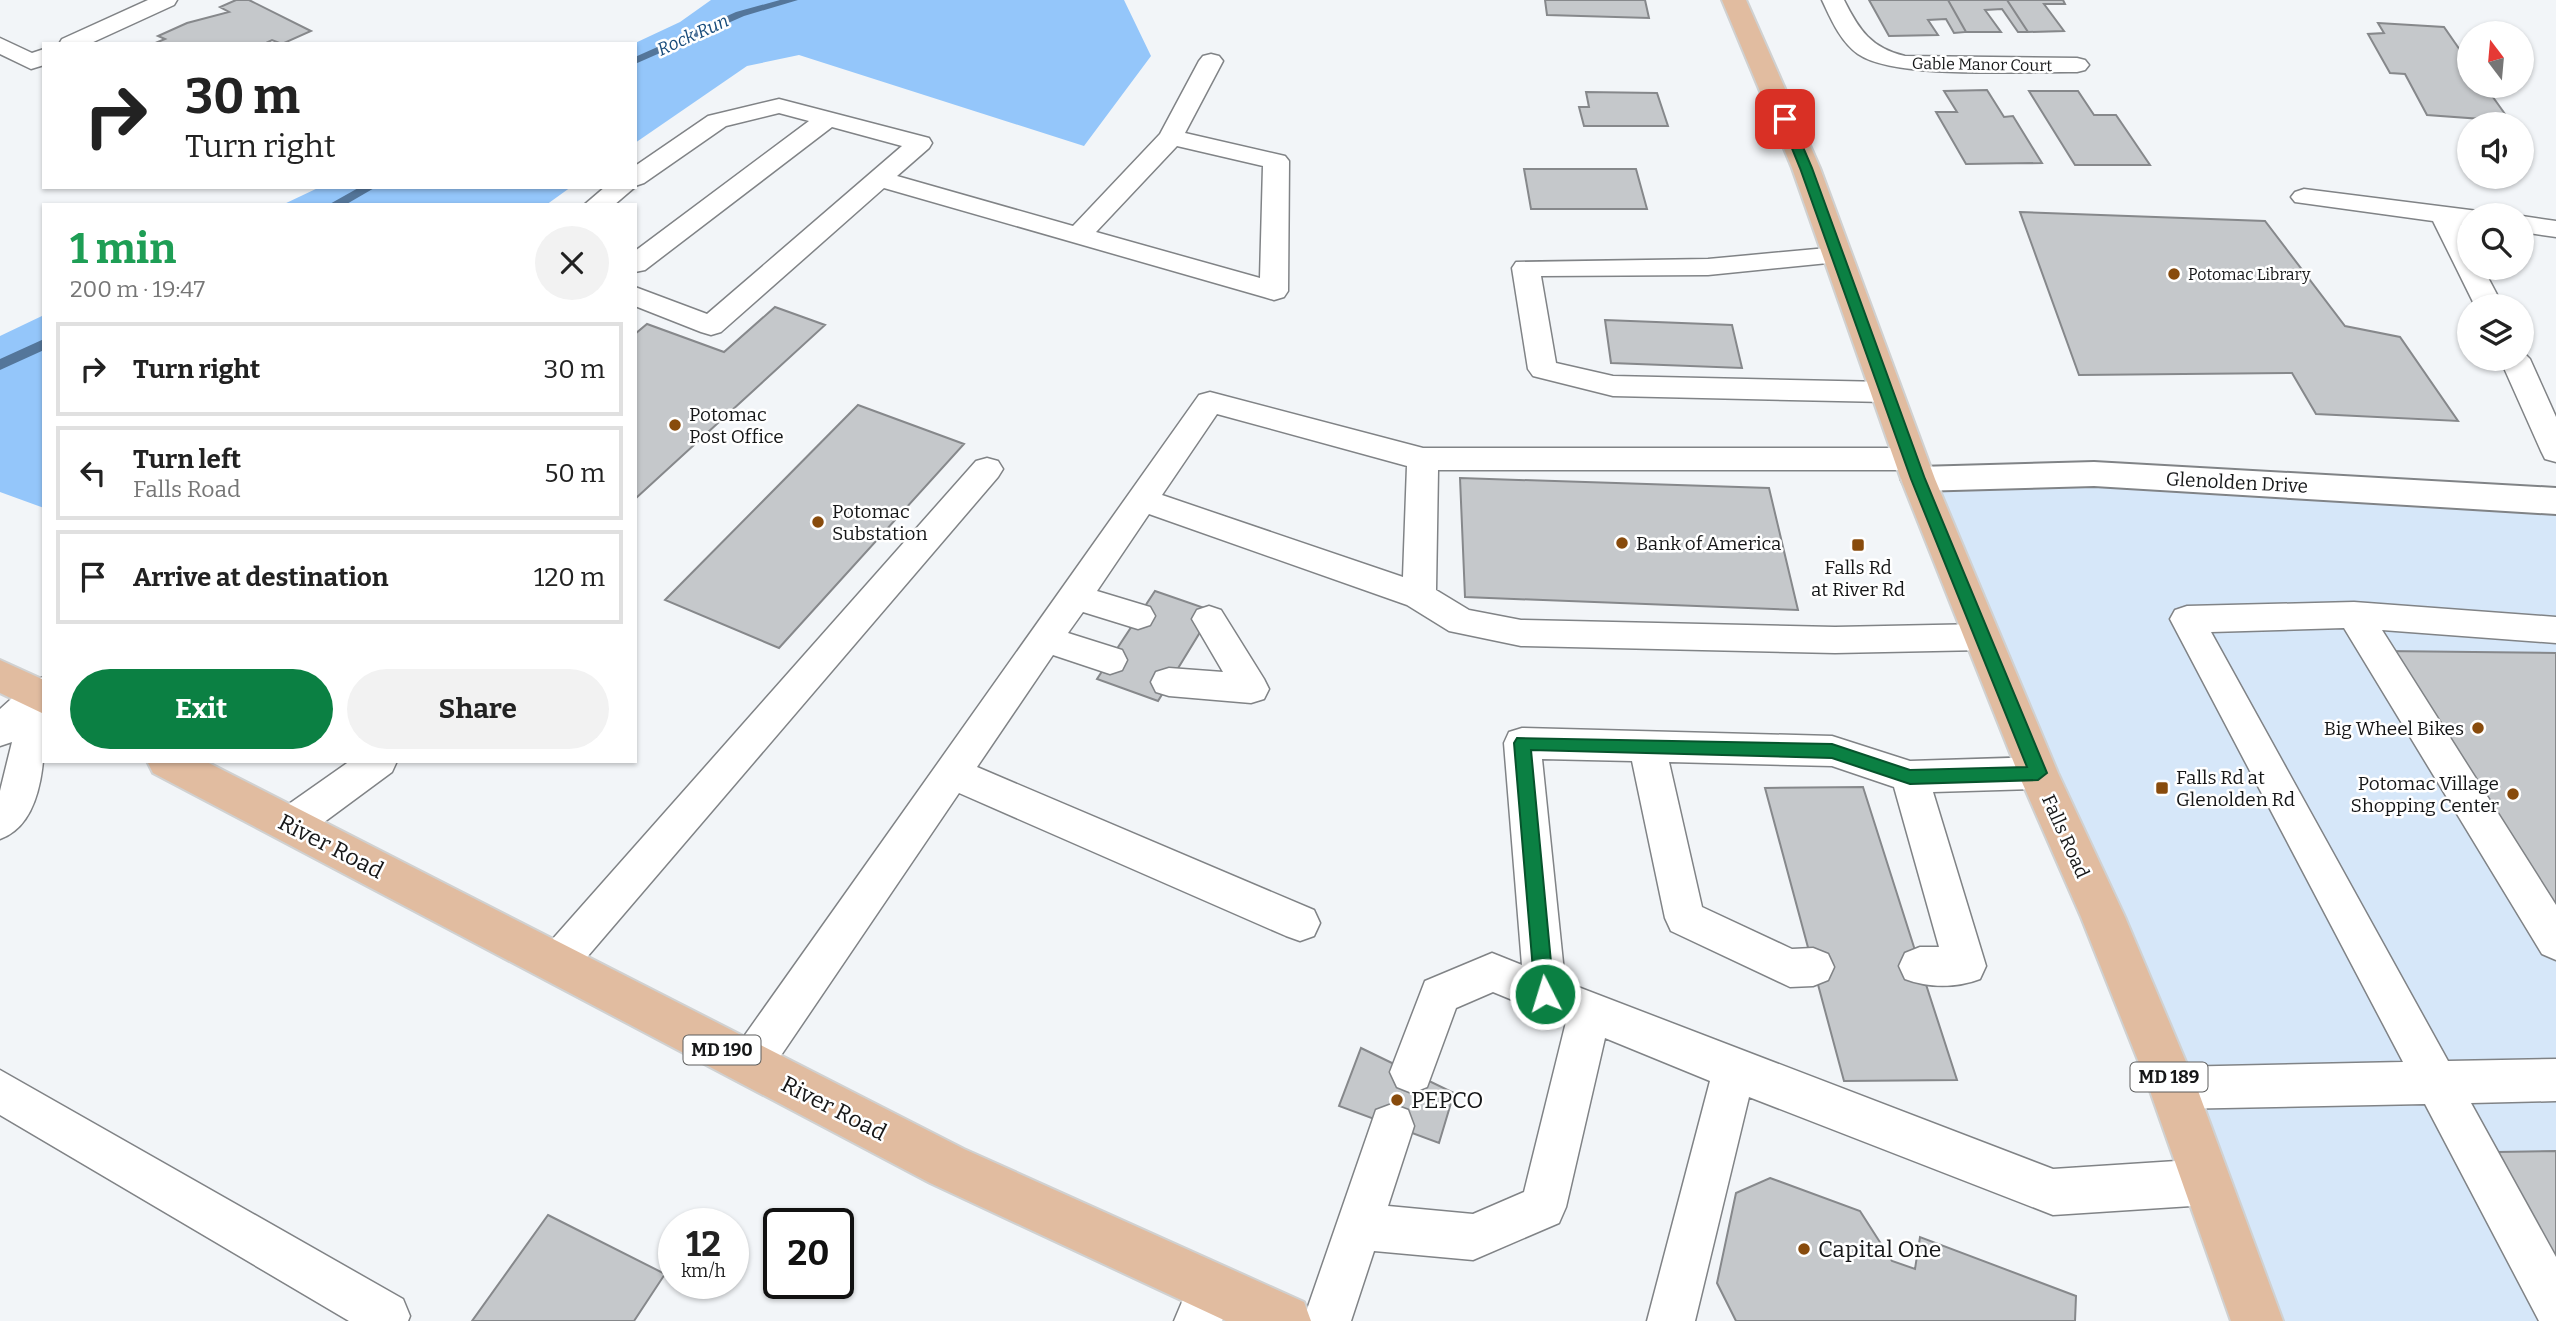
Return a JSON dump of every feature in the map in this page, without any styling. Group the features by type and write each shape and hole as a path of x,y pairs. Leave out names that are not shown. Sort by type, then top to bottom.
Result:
{"main road":[{"name":"Falls Road","path":"1734,0 1806,168 1914,469 2038,773 2103,917 2173,1088 2257,1321"},
{"path":"0,675 42,695"},
{"name":"River Road","path":"171,763 947,1166 1205,1304 1285,1321"}],"street":[{"name":"Glenolden Drive","path":"1914,469 2094,474 2556,501"}],"lane":[{"path":"74,42 166,0"},
{"name":"Gable Manor Court","path":"1833,0 1853,40 1865,51 1883,59 1905,63 2077,65"},
{"path":"0,45 31,62 42,57"},
{"path":"1079,235 1171,137 1211,61"},
{"path":"637,177 717,121 779,106 830,117 920,143 711,326 637,297"},
{"path":"637,262 830,117"},
{"path":"879,179 1274,291 1276,161 1171,137"},
{"path":"600,203 619,189"},
{"path":"2304,197 2456,216"},
{"path":"2534,226 2556,229"},
{"path":"1838,256 1709,267 1526,268 1543,369 1613,386 1886,392"},
{"path":"2520,371 2556,451"},
{"path":"750,1064 1210,402 1423,459 1914,469"},
{"path":"1419,596 1423,459"},
{"path":"556,964 987,469"},
{"path":"1143,499 1419,596 1461,622 1521,633 1603,637 1835,640 1983,637"},
{"path":"1065,607 1130,630 1065,607"},
{"path":"2354,615 2556,941"},
{"path":"2556,630 2354,615 2187,619 2556,1305"},
{"path":"1169,682 1251,689 1203,628"},
{"path":"0,731 42,696"},
{"path":"0,823 20,792 42,699"},
{"path":"1545,994 1522,743 1832,751 1910,777 2038,773"},
{"path":"1647,746 1685,918 1790,968 1813,967"},
{"path":"290,825 376,763"},
{"path":"952,773 1300,923"},
{"path":"1910,777 1965,966 1920,966"},
{"path":"1412,1072 1440,995 1492,972 1734,1070 2053,1192 2207,1182"},
{"path":"1359,1226 1473,1237 1543,1207 1590,1012"},
{"path":"1671,1321 1734,1070"},
{"path":"2173,1088 2556,1080"},
{"path":"0,1091 386,1316 381,1321"},
{"path":"1327,1321 1392,1126"}],"shaded area":[{"path":"711,0 1124,0 1151,56 1084,146 799,55 747,66 637,142 637,42 680,22"},
{"path":"316,189 568,189 549,203 286,203"},
{"path":"42,316 42,507 0,492 0,336"},
{"path":"1918,479 2556,501 2556,1321 2257,1321"}],"building":[{"path":"236,0 249,0 311,31 286,42 158,42 165,39 158,36 187,23 229,12 220,7"},
{"path":"1545,0 1645,0 1649,18 1547,15"},
{"path":"1869,0 1948,0 1966,32 1954,33 1946,19 1928,20 1938,35 1889,36"},
{"path":"1948,0 2007,0 2028,32 2018,32 2002,9 1985,10 2001,32 1966,32"},
{"path":"2007,0 2063,0 2065,4 2044,4 2064,31 2028,32"},
{"path":"2378,23 2444,27 2457,46 2457,98 2494,98 2504,112 2457,112 2457,117 2427,115 2405,74 2390,73 2368,34 2384,33"},
{"path":"1987,90 2004,117 2013,116 2042,163 1966,164 1936,112 1957,112 1944,91"},
{"path":"2029,91 2078,91 2094,115 2116,115 2150,165 2075,165"},
{"path":"1586,92 1657,93 1668,126 1584,126 1579,107 1589,107"},
{"path":"1524,169 1636,169 1647,209 1531,209"},
{"name":"Potomac Library","path":"2020,212 2265,221 2345,326 2400,337 2458,421 2316,414 2292,373 2079,375"},
{"name":"Potomac Post Office","path":"775,307 825,325 637,497 637,332 647,324 724,352"},
{"path":"1605,320 1732,325 1742,368 1611,363"},
{"name":"Potomac Substation","path":"858,405 964,444 779,648 665,600"},
{"name":"Bank of America","path":"1460,478 1769,488 1798,610 1465,597"},
{"path":"1155,591 1213,611 1158,701 1097,679"},
{"name":"Potomac Village Shopping Center","path":"2383,651 2556,653 2556,935"},
{"path":"1863,787 1957,1080 1844,1081 1765,788"},
{"name":"PEPCO","path":"1361,1048 1454,1093 1439,1143 1339,1106"},
{"path":"2556,1151 2556,1259 2498,1152"},
{"name":"Capital One","path":"1770,1178 1860,1211 1892,1261 1915,1269 1920,1237 2076,1296 2075,1321 1736,1321 1717,1283 1736,1193"},
{"path":"548,1215 658,1270 658,1285 634,1321 472,1321"}],"waterway":[{"name":"Rock Run","path":"637,60 740,14 793,0"},
{"name":"Rock Run","path":"338,203 366,189"},
{"name":"Rock Run","path":"0,365 42,345"}],"place":[{"name":"Potomac Library","path":"2174,274"},
{"name":"Potomac Post Office","path":"675,425"},
{"name":"Potomac Substation","path":"818,522"},
{"name":"Bank of America","path":"1622,543"},
{"name":"Falls Rd at River Rd","path":"1858,545"},
{"name":"Big Wheel Bikes","path":"2478,728"},
{"name":"Falls Rd at Glenolden Rd","path":"2162,788"},
{"name":"Potomac Village Shopping Center","path":"2513,794"},
{"name":"PEPCO","path":"1397,1100"},
{"name":"Capital One","path":"1804,1249"}],"route":[{"path":"1545,994 1522,743 1832,751 1910,777 2038,773 1918,479 1806,168 1785,119"}]}
